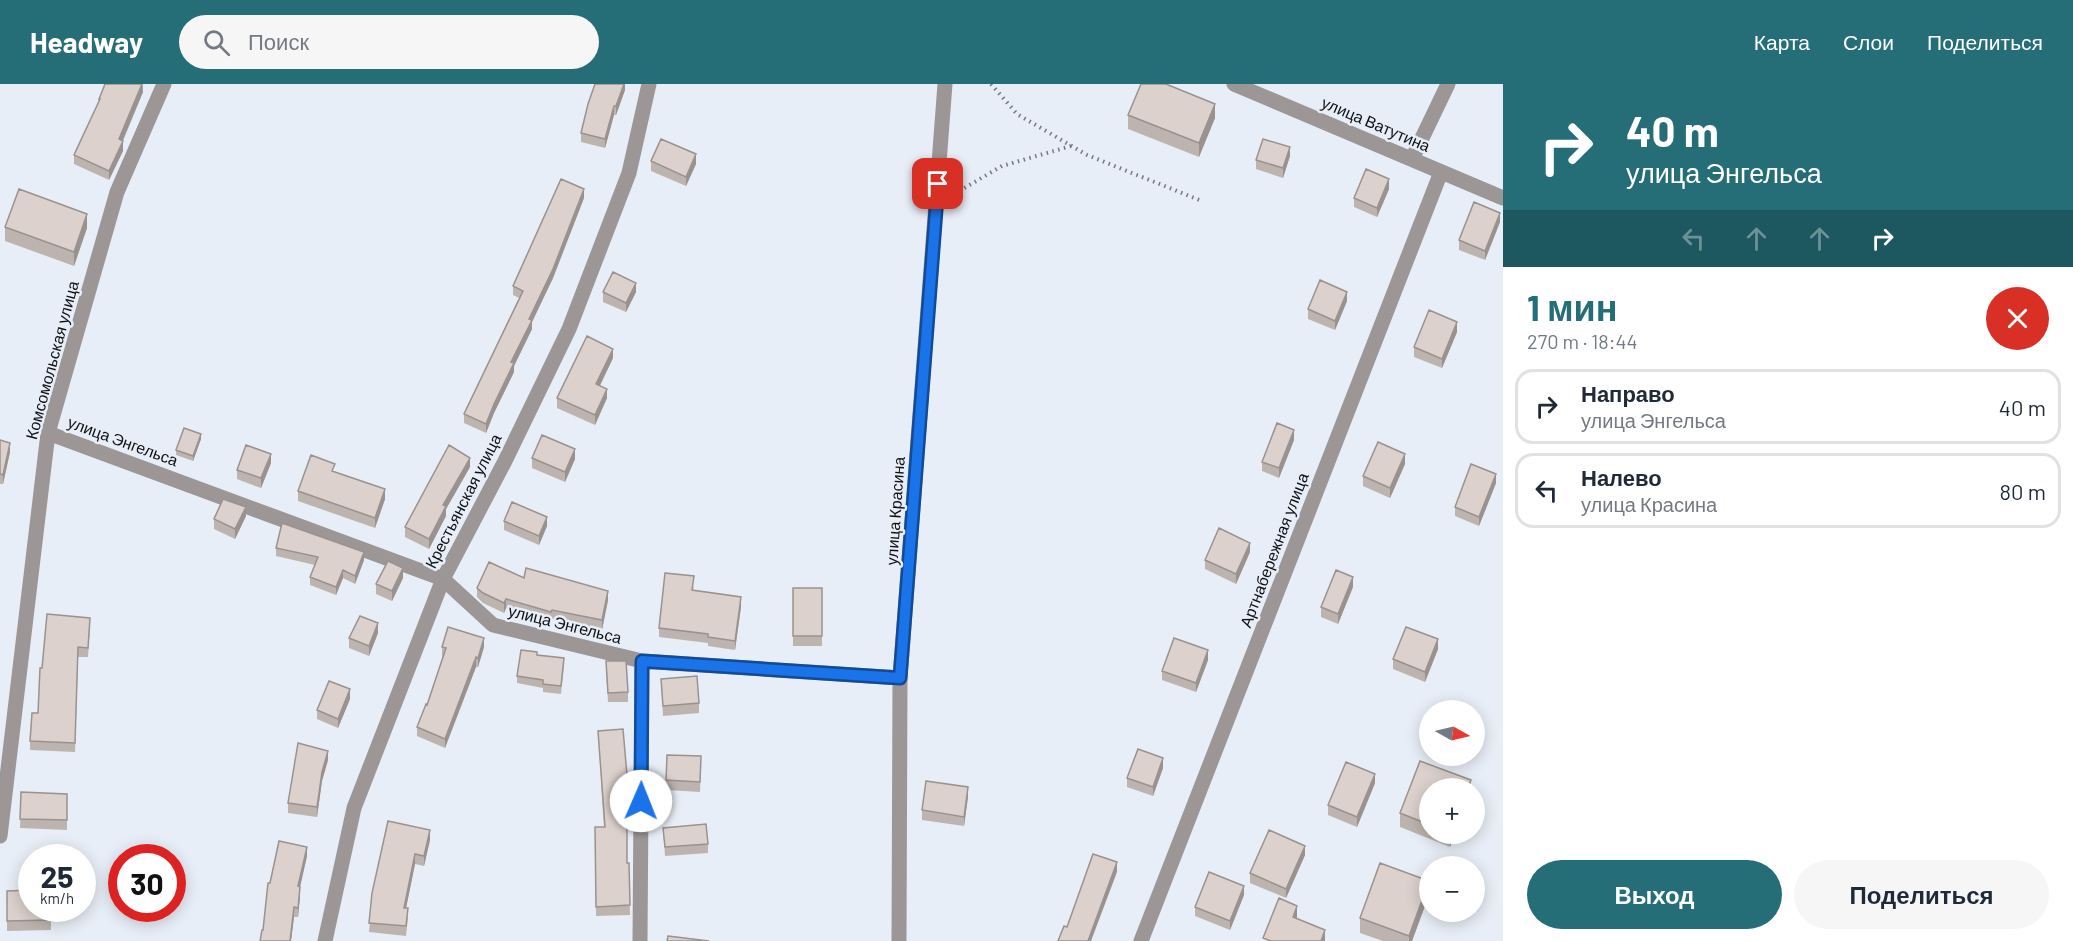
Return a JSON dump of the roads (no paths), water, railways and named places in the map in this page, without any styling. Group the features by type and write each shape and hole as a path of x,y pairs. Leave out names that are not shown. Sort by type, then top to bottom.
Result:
{"street":[{"name":"Комсомольская улица","path":"0,836 48,433 117,192 164,84"},
{"name":"Крестьянская улица","path":"325,941 354,808 443,579 505,461 569,329 629,173 649,84"},
{"name":"улица Красина","path":"899,941 900,678 945,84"},
{"name":"улица Ватутина","path":"1234,84 1503,198"},
{"path":"1412,159 1448,84"},
{"name":"Артнабережная улица","path":"1141,941 1441,172"},
{"name":"улица Энгельса","path":"48,433 443,579 493,626 642,661 900,678"},
{"path":"640,941 642,661"}]}
